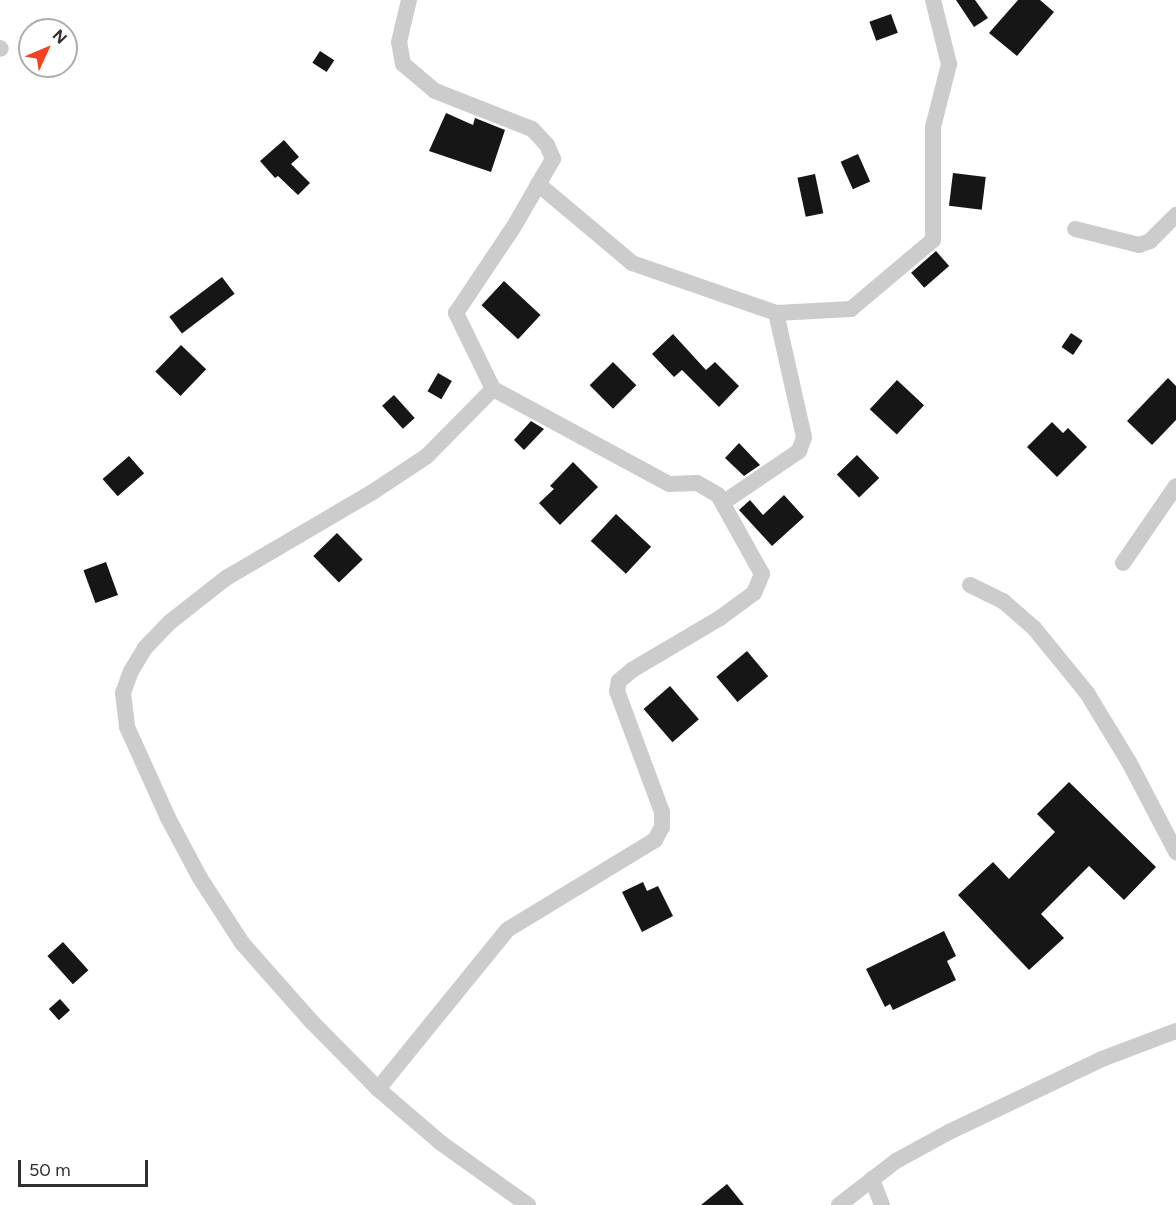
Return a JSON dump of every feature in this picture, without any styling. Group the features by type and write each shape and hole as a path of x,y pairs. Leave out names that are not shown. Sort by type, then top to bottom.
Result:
{"street":[{"path":"378,1089 507,930 655,840 662,827 662,812 616,691 619,681 632,670 720,618 754,593 762,574 724,502 718,495 697,483 669,484 493,389 456,313 553,159 547,145 532,129 435,90 403,64 399,42 409,0"},
{"path":"538,184 632,263 776,313 851,309 933,240 933,127 949,64 933,0"},
{"path":"1075,229 1139,245 1150,241 1176,215"},
{"path":"724,502 799,451 804,437 776,313"},
{"path":"493,389 427,456 371,493 226,578 170,622 145,648 131,671 123,693 127,727 154,787 195,868 242,943 312,1022 378,1089 441,1143 528,1205"},
{"path":"1123,563 1176,486"},
{"path":"970,585 1003,601 1035,628 1087,693 1129,762 1176,852"},
{"path":"839,1205 896,1161 949,1132 1102,1059 1176,1031"},
{"path":"872,1179 882,1205"}],"building":[{"path":"956,0 975,0 988,18 974,27"},
{"path":"1018,0 1040,0 1054,12 1017,56 989,33"},
{"path":"891,14 898,33 876,41 869,22"},
{"path":"320,51 334,60 327,72 312,63"},
{"path":"446,113 473,125 475,118 505,130 491,172 429,151"},
{"path":"284,140 299,157 291,164 310,183 298,195 278,176 275,178 260,161"},
{"path":"858,154 870,181 853,189 841,162"},
{"path":"953,173 986,177 982,210 949,206"},
{"path":"815,174 823,213 806,217 797,178"},
{"path":"936,251 949,266 924,288 911,273"},
{"path":"222,277 235,294 182,333 169,317"},
{"path":"504,281 541,315 518,339 481,305"},
{"path":"1071,333 1083,341 1073,355 1061,347"},
{"path":"673,334 706,370 715,362 739,386 719,407 682,370 674,377 652,354"},
{"path":"181,345 206,369 180,396 155,372"},
{"path":"613,362 636,385 613,409 590,385"},
{"path":"438,373 452,381 441,399 428,391"},
{"path":"1168,378 1176,386 1176,420 1152,445 1127,421"},
{"path":"897,380 924,405 897,434 870,409"},
{"path":"394,395 415,418 403,429 382,406"},
{"path":"531,421 544,429 524,450 514,440"},
{"path":"1052,422 1063,433 1068,428 1087,447 1057,477 1027,447"},
{"path":"739,443 760,465 744,476 725,458"},
{"path":"857,455 879,478 859,497 837,474"},
{"path":"129,456 144,473 118,496 103,479"},
{"path":"573,462 598,487 560,525 539,503 554,489 550,486"},
{"path":"784,495 804,517 772,546 739,510 750,500 763,515"},
{"path":"616,514 651,547 626,574 591,541"},
{"path":"337,533 363,560 339,583 313,556"},
{"path":"106,562 118,595 95,603 83,570"},
{"path":"747,651 768,676 738,702 716,677"},
{"path":"670,686 699,719 672,742 644,709"},
{"path":"1069,782 1156,867 1124,900 1089,866 1041,914 1064,938 1029,970 958,895 993,862 1009,879 1055,832 1037,814"},
{"path":"643,882 647,891 658,886 673,916 642,932 622,892"},
{"path":"944,931 956,956 947,961 956,980 893,1010 890,1004 885,1007 866,969"},
{"path":"63,942 88,970 73,984 47,956"},
{"path":"60,999 70,1010 59,1020 49,1009"},
{"path":"727,1184 744,1205 701,1205"}]}
